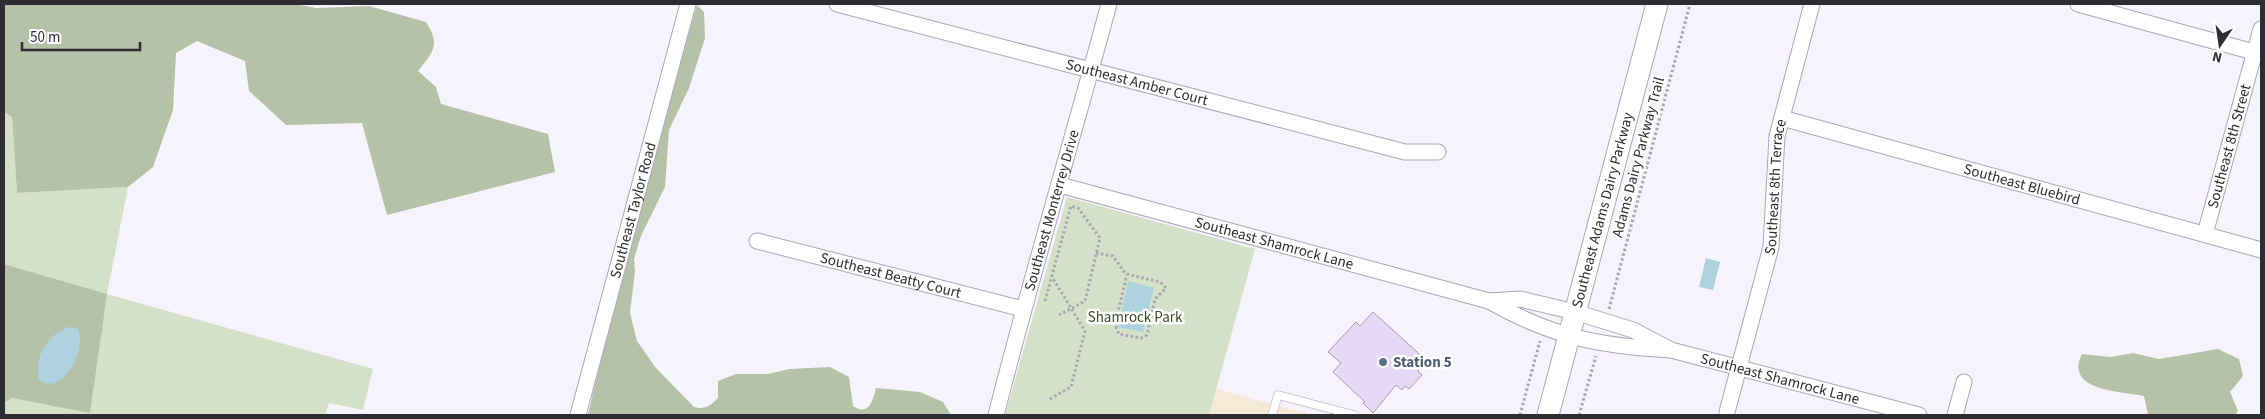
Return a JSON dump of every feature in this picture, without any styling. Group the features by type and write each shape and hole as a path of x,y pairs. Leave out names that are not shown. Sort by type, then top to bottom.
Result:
{"main road":[{"name":"Southeast Adams Dairy Parkway","path":"1548,415 1657,4"}],"street":[{"name":"Southeast Taylor Road","path":"578,415 688,4"},
{"name":"Southeast Amber Court","path":"837,4 1405,152 1438,152"},
{"name":"Southeast Monterrey Drive","path":"996,415 1023,309 1060,185 1109,4"},
{"name":"Southeast 8th Terrace","path":"1727,412 1771,247 1777,136 1812,4"},
{"path":"2078,4 2258,53"},
{"name":"Southeast 8th Street","path":"2205,234 2258,53 2261,29"},
{"name":"Southeast Bluebird","path":"1782,118 2261,250"},
{"name":"Southeast Shamrock Lane","path":"1060,185 1489,301 1518,318 1569,337 1623,348 1671,350"},
{"name":"Southeast Beatty Court","path":"757,242 1023,309"},
{"name":"Southeast Shamrock Lane","path":"1489,301 1520,299 1575,312 1633,330 1671,350 1919,415"},
{"path":"1955,415 1964,382"}],"lane":[{"path":"1272,415 1278,395 1354,415"}],"path":[{"name":"Adams Dairy Parkway Trail","path":"1607,316 1690,4"},
{"path":"1045,301 1071,206 1078,208 1100,238 1084,301 1059,314"},
{"path":"1096,253 1113,256 1127,274 1160,282 1166,288 1155,299 1147,335 1140,338 1119,334 1115,325 1127,274"},
{"path":"1050,399 1071,387 1085,331 1051,276"},
{"path":"1520,415 1541,339"},
{"path":"1579,415 1597,352"}],"shaded area":[{"path":"1216,389 1313,415 1209,415"}],"green space":[{"path":"4,4 295,4 316,8 369,6 426,22 431,30 434,43 428,59 418,71 436,87 441,104 548,134 555,172 387,215 362,123 286,125 249,91 245,61 197,41 176,53 173,110 153,167 128,187 17,193 12,117 4,112"},
{"path":"697,5 704,12 705,38 689,88 669,130 665,187 641,236 634,259 635,271 630,313 637,341 656,368 694,407 698,408 707,407 718,398 718,381 736,374 768,374 789,369 830,367 849,377 853,406 858,409 863,410 869,406 876,388 920,392 943,402 951,415 588,415 609,323 620,290 663,122"},
{"path":"4,112 12,117 17,193 128,187 107,294 373,369 363,410 329,403 325,415 4,415 4,403 12,398 90,412 106,294 4,264"},
{"name":"Shamrock Park","path":"1067,197 1255,249 1209,415 1005,415"},
{"path":"4,264 107,294 90,413 12,398 4,403"},
{"path":"2218,349 2239,359 2243,376 2230,392 2238,411 2235,415 2148,415 2144,396 2097,387 2087,382 2081,375 2079,366 2082,354 2111,357 2133,353 2159,359"}],"water":[{"path":"1706,258 1720,262 1713,290 1699,287"},
{"path":"1128,281 1154,288 1143,332 1118,327"},
{"path":"69,327 77,328 80,337 76,358 71,368 64,377 56,382 48,384 39,380 38,363 40,355 54,335"}],"building":[{"name":"Station 5","path":"1373,312 1427,361 1418,371 1422,375 1409,389 1405,386 1402,390 1396,385 1373,413 1363,403 1365,402 1333,372 1341,363 1328,352 1356,322 1360,326"}],"place":[{"name":"Station 5","path":"1383,362"}]}
